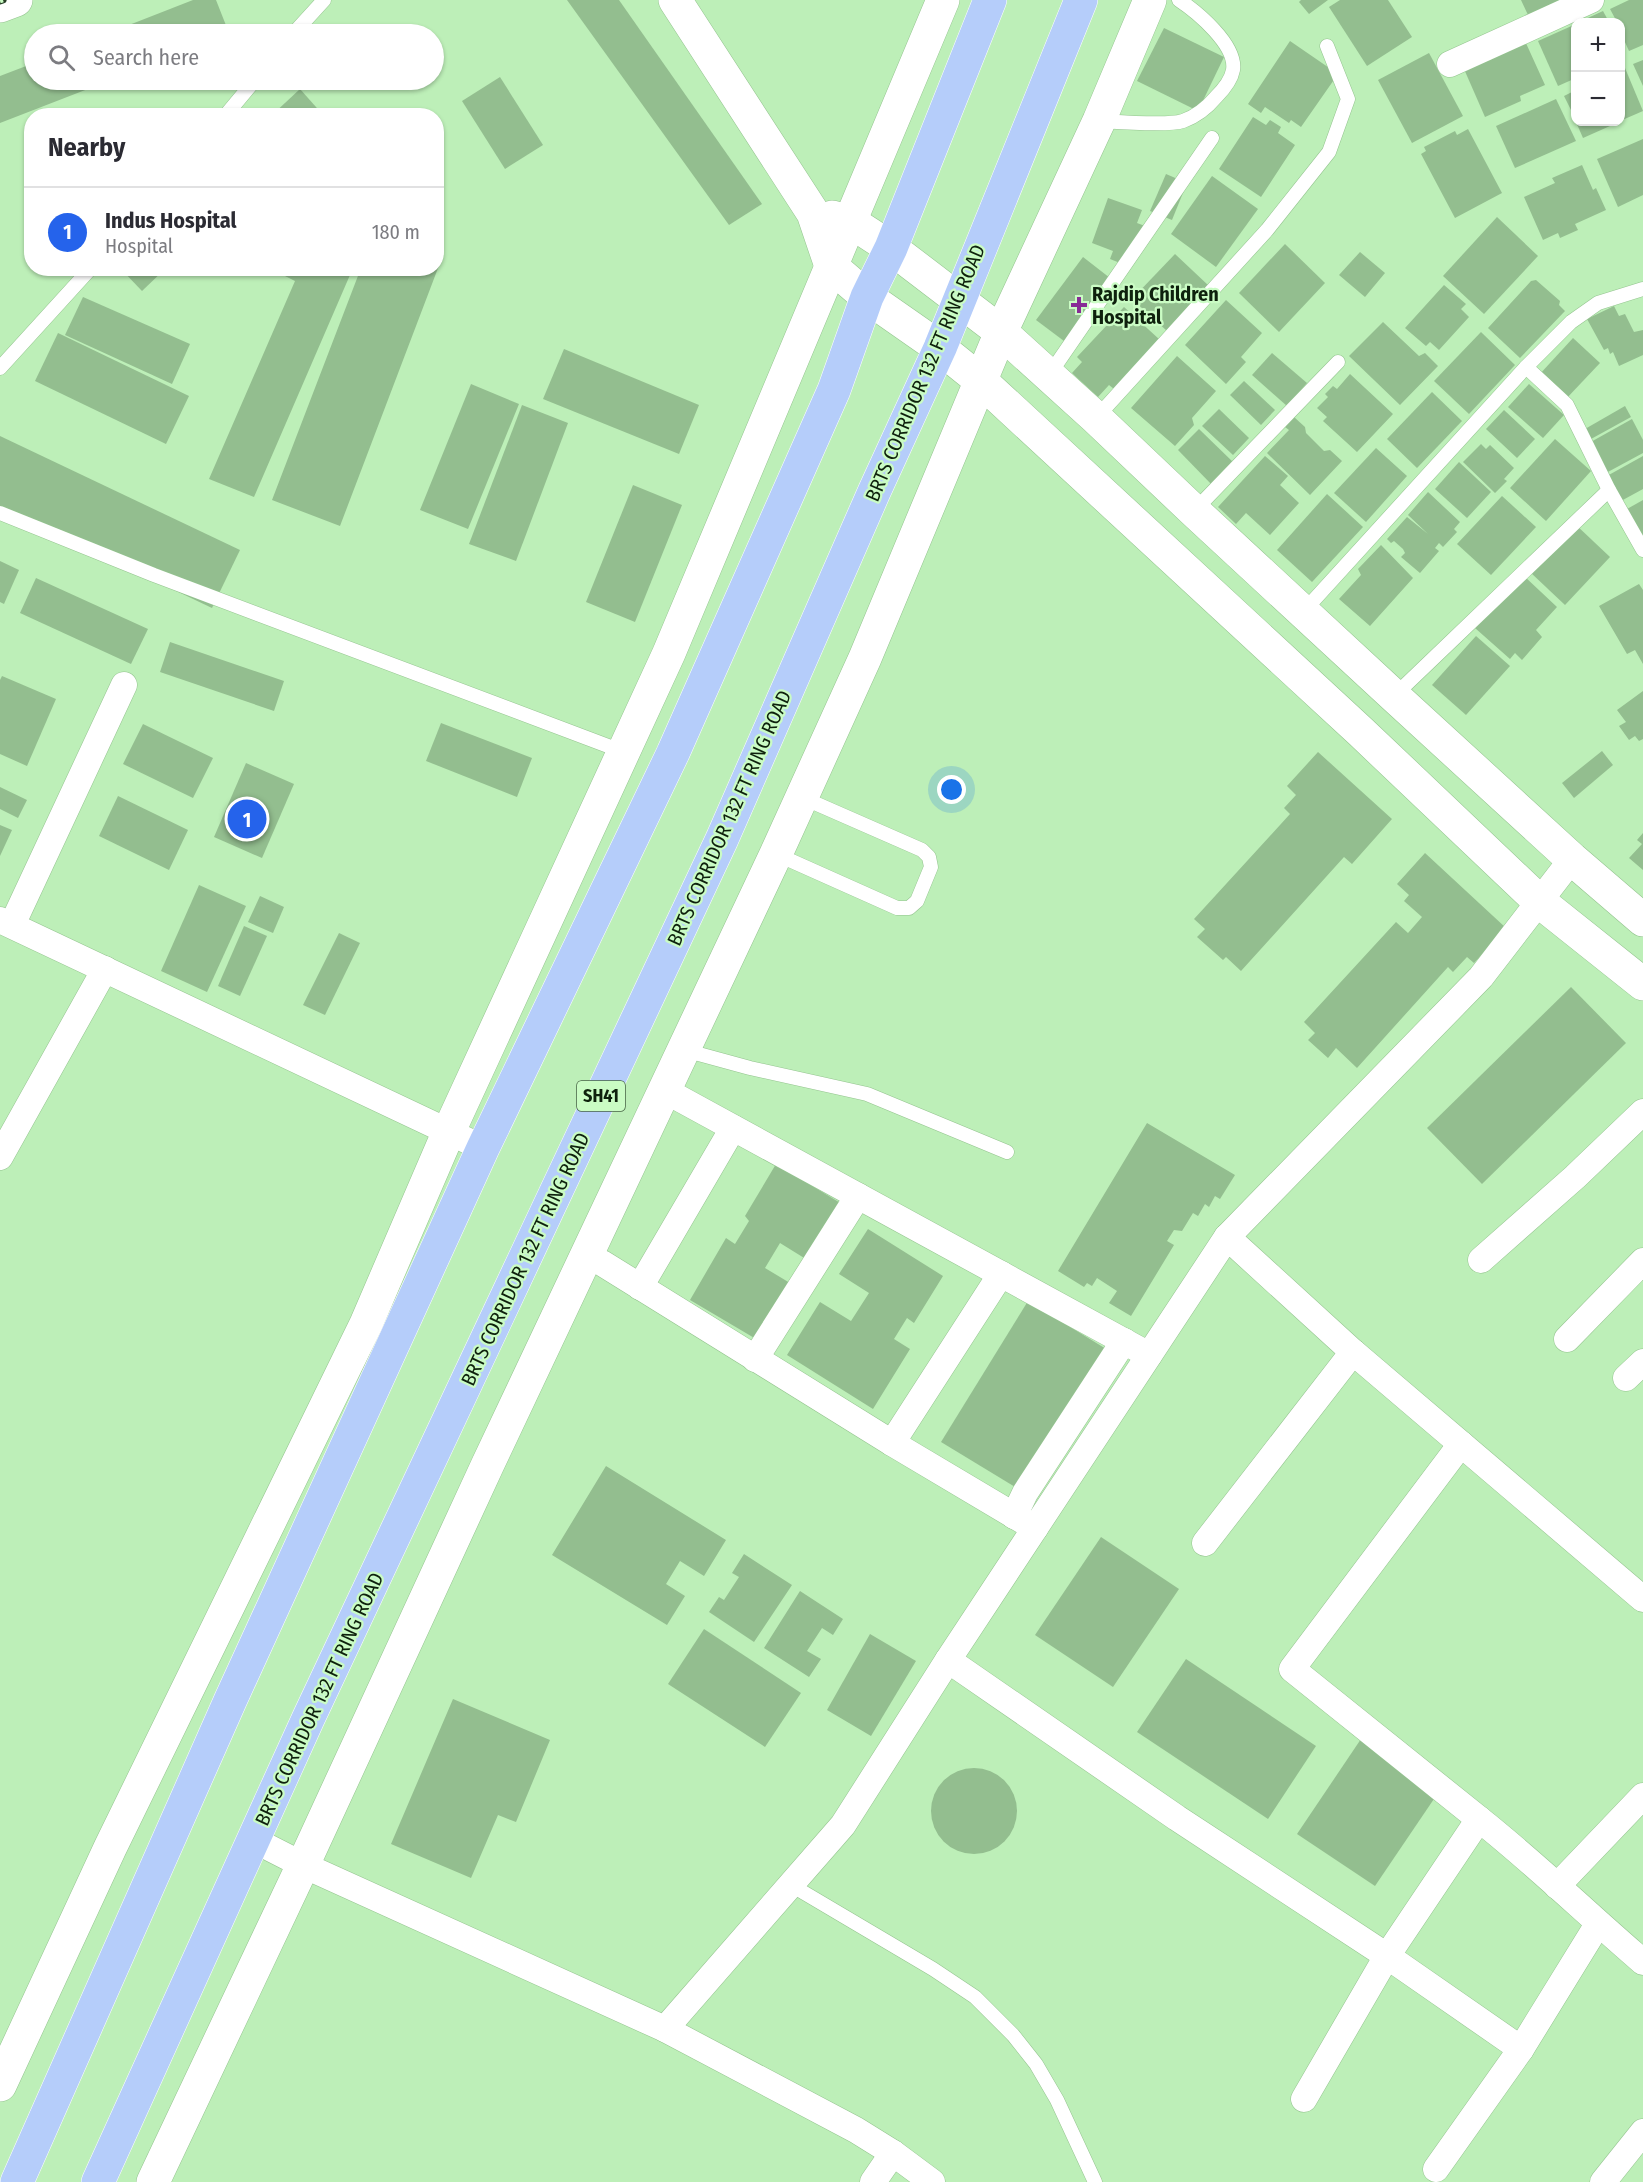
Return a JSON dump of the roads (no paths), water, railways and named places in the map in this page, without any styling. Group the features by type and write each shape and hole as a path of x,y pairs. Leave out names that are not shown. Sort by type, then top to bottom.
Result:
{"main road":[{"path":"17,2182 230,1701 483,1148 673,753 834,390 867,297 891,248 990,0"},
{"name":"BRTS CORRIDOR 132 FT RING ROAD","path":"98,2182 308,1719 722,839 874,492 940,348 1081,0"}],"street":[{"path":"0,6 16,0"},
{"path":"675,0 813,213 831,266 867,297 940,348 981,381 1361,732 1540,902 1643,984"},
{"path":"0,2085 110,1848 366,1324 449,1131 669,653 943,0"},
{"path":"153,2182 682,1050 776,854 865,658 1001,332 1099,121 1150,0"},
{"path":"1450,64 1591,0"},
{"path":"813,213 851,222 891,248 1001,332 1394,696 1572,859 1643,920"},
{"path":"124,685 6,923 483,1148"},
{"path":"665,2029 843,1825 948,1660 1025,1522 1149,1355 1227,1237 1481,977 1572,859"},
{"path":"0,1157 105,969"},
{"path":"664,1090 1149,1355"},
{"path":"1481,1260 1575,1177 1643,1112"},
{"path":"640,1287 733,1128"},
{"path":"755,1359 858,1196"},
{"path":"1227,1237 1353,1352 1643,1599"},
{"path":"1567,1339 1643,1261"},
{"path":"602,1263 892,1443 1025,1522"},
{"path":"892,1443 1001,1274"},
{"path":"1025,1522 1026,1493 1124,1341"},
{"path":"1204,1543 1353,1352"},
{"path":"1461,1444 1293,1669 1527,1857 1598,1924 1643,1962"},
{"path":"948,1660 1177,1818 1388,1956 1521,2049"},
{"path":"1557,1886 1643,1796"},
{"path":"1304,2098 1388,1956 1479,1819"},
{"path":"254,1840 303,1865 665,2029 856,2130 893,2152 932,2182"},
{"path":"1436,2169 1521,2049 1598,1924"},
{"path":"1603,2182 1640,2143"},
{"path":"873,2182 893,2152"}],"lane":[{"path":"302,24 324,0"},
{"path":"1099,121 1180,122 1200,114 1228,83 1234,69 1222,39 1208,21 1179,0"},
{"path":"1096,418 1267,230 1329,152 1348,99 1327,46"},
{"path":"232,108 247,90"},
{"path":"1049,375 1212,138"},
{"path":"0,368 84,276"},
{"path":"1303,612 1527,366 1571,322 1598,303 1643,289"},
{"path":"1194,511 1338,362"},
{"path":"1527,366 1567,405 1609,490 1643,550"},
{"path":"1394,696 1609,490"},
{"path":"0,513 154,575 624,752"},
{"path":"776,854 897,908 909,908 917,901 931,867 929,857 922,850 801,797"},
{"path":"682,1050 867,1094 1007,1152"},
{"path":"791,1885 933,1969 975,1997 1013,2035 1036,2064 1058,2100 1095,2182"}],"place":[{"name":"Rajdip Children Hospital","path":"1079,305"},
{"name":"Indus Hospital","path":"247,819"}]}
